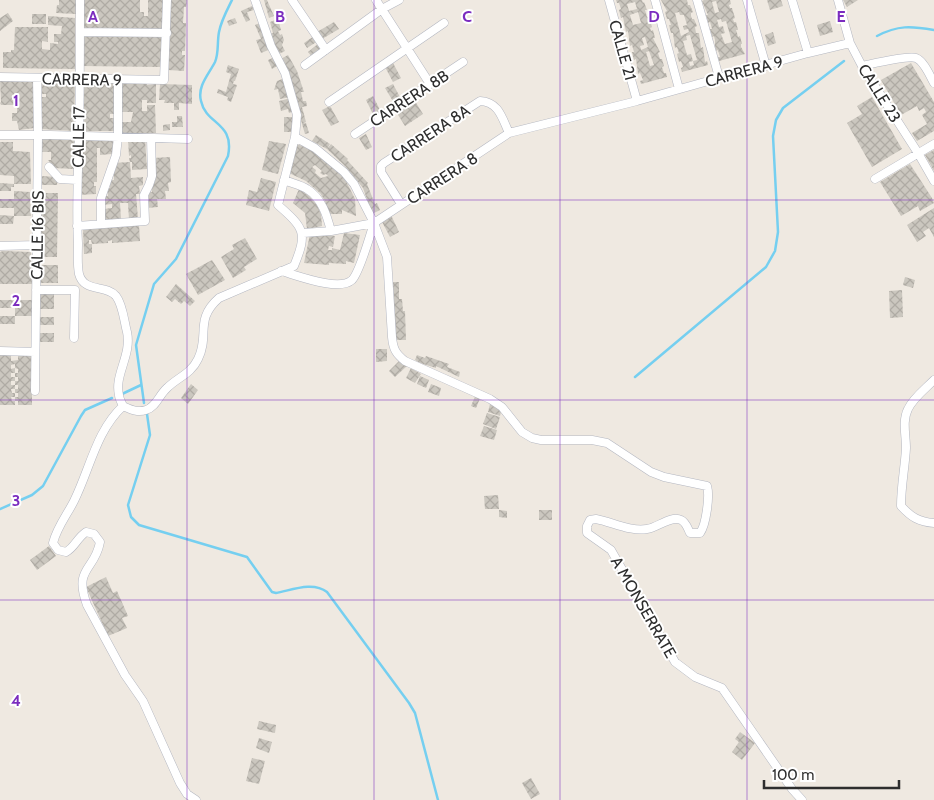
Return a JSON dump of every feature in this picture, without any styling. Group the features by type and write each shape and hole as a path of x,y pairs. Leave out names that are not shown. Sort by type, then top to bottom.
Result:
{"street":[{"name":"CALLE 17","path":"80,0 77,180 79,274 83,282 90,287 106,290 114,294 120,302 128,339 128,348 119,383 118,395 123,406"},
{"path":"80,32 166,33 167,0"},
{"path":"196,800 187,794 180,783 143,701 125,675 85,598 82,580 98,552 100,542 94,534 86,532 78,537 73,548 66,552 58,550 53,543 55,533 73,503 105,428 114,415 123,406 133,411 146,410 156,403 165,389 185,376 193,368 202,346 204,319 209,307 219,298 294,266 300,251 303,233 295,220 278,205 295,137 297,115 292,95 254,0"},
{"path":"292,0 326,50"},
{"path":"376,0 430,84"},
{"path":"305,65 382,9 399,0"},
{"name":"CALLE 21","path":"609,0 637,101"},
{"path":"655,0 679,89"},
{"path":"697,0 719,77"},
{"path":"747,0 766,66"},
{"path":"792,0 808,53"},
{"name":"CALLE 23","path":"838,0 850,43 862,66 934,181"},
{"path":"329,102 444,24"},
{"name":"CARRERA 9","path":"0,77 164,80 166,33"},
{"name":"CARRERA 9","path":"637,101 719,77 850,43"},
{"path":"862,66 916,58 922,63 934,83"},
{"name":"CARRERA 8B","path":"354,134 463,62"},
{"name":"CALLE 16 BIS","path":"35,391 37,78"},
{"path":"101,224 101,198 116,155 118,137 118,79"},
{"name":"CARRERA 8A","path":"402,204 381,172 381,166 480,101 487,101 496,106 509,133"},
{"name":"CARRERA 8","path":"374,222 509,133 637,101"},
{"path":"0,136 38,135 188,139"},
{"path":"281,271 332,285 341,285 351,281 356,273 374,222 354,184 344,172 315,148 295,137"},
{"path":"77,226 144,221 144,195 152,176 150,138"},
{"path":"875,179 934,144"},
{"path":"49,167 60,179 77,180"},
{"path":"284,180 308,189 320,201 328,217 331,231"},
{"path":"303,233 331,231 374,222"},
{"name":"A MONSERRATE","path":"374,222 388,257 393,348 398,356 405,361 490,399 502,407 522,432 532,438 541,440 592,440 607,443 651,472 664,477 707,486 709,492 704,528 700,533 690,533 685,523 680,519 673,519 646,530 638,530 596,519 590,520 587,526 587,533 611,550 616,556 676,662 695,677 722,688 792,789 802,800"},
{"path":"0,246 36,246"},
{"path":"36,290 75,290 74,338"},
{"path":"0,351 36,352"},
{"path":"934,380 915,399 908,410 905,420 906,446 901,506 912,517 922,523 934,523"}],"building":[{"path":"59,0 76,0 76,14 56,13"},
{"path":"80,0 140,0 140,12 144,12 144,16 148,16 148,0 164,0 164,30 83,28"},
{"path":"170,0 187,0 186,7 184,7 183,23 186,23 185,51 182,51 182,55 185,55 184,71 168,70"},
{"path":"264,0 267,0 274,16 269,18"},
{"path":"616,0 642,0 644,2 647,17 649,16 652,27 650,28 651,31 653,30 655,38 653,38 660,52 658,53 660,59 662,59 664,66 662,67 667,77 641,84 640,81 643,80 640,73 638,74 628,31 626,32 623,17 621,18 619,10 621,9 619,3","holes":["635,2 637,9 629,11 627,4","638,12 641,23 633,25 630,15","645,37 648,47 641,50 640,46 644,45 642,38","649,51 654,65 650,66 646,52"]},
{"path":"661,0 687,0 693,12 691,16 697,26 695,27 696,33 699,33 701,48 703,47 705,62 707,61 708,65 682,72 681,68 683,67 681,61 679,62 677,54 679,53 677,47 675,48 673,33 671,33 669,25 671,25 665,12 667,11","holes":["679,12 680,15 684,15 687,25 683,26 684,30 688,29 689,32 681,36 675,13","690,35 697,60 693,61 691,54 687,55 683,41 687,40 686,36","693,61 694,65 690,66 689,62"]},
{"path":"730,0 731,4 729,5 732,8 735,18 733,19 738,30 736,30 738,37 740,36 741,47 745,54 719,61 718,57 720,57 718,50 716,51 714,36 712,37 710,29 712,29 710,22 708,23 706,15 708,15 702,1","holes":["716,1 719,12 715,13 712,2","721,19 722,22 726,21 732,42 725,44 721,34 725,33 723,26 719,27 717,20"]},
{"path":"767,0 781,0 783,6 770,10"},
{"path":"843,0 858,0 847,7"},
{"path":"252,6 254,10 247,12 250,20 246,22 241,11"},
{"path":"8,13 13,21 0,31 0,18"},
{"path":"32,14 46,14 46,24 32,24"},
{"path":"48,16 75,18 75,69 3,68 3,52 14,50 15,27 48,27 48,42 42,41 42,49 50,50 50,43 58,44 58,42 54,42 54,34 61,34 62,26 48,25"},
{"path":"235,18 237,23 229,26 227,21"},
{"path":"278,19 281,30 278,31 280,35 282,34 284,40 282,45 285,51 279,54 269,34 273,33 270,22"},
{"path":"830,21 833,32 820,36 817,25"},
{"path":"334,22 339,29 322,39 317,32"},
{"path":"260,23 271,49 261,53 256,40 261,39 255,25"},
{"path":"773,32 776,43 768,46 765,35"},
{"path":"82,34 163,34 162,67 81,66"},
{"path":"314,36 318,41 307,48 304,43"},
{"path":"319,43 323,49 312,57 308,52"},
{"path":"288,55 297,71 304,92 301,92 303,101 306,101 307,106 302,107 306,122 302,124 295,94 281,59"},
{"path":"275,57 279,65 272,69 268,60"},
{"path":"393,63 401,78 393,82 385,67"},
{"path":"911,63 934,102 934,131 917,141 912,133 927,124 922,115 926,112 924,108 919,111 917,106 901,115 881,80"},
{"path":"228,65 239,69 233,84 237,85 231,102 227,100 228,97 217,93 218,89 226,92 231,74 226,72"},
{"path":"285,78 291,97 280,99 278,89 274,90 277,81"},
{"path":"0,80 35,80 34,128 19,130 17,121 12,121 12,113 17,113 17,105 1,105"},
{"path":"81,80 115,82 114,114 110,114 110,118 114,118 114,131 81,131 81,114 83,114 83,110 81,110"},
{"path":"42,81 75,81 74,131 41,129 41,97 46,97 46,94 42,94"},
{"path":"120,83 147,83 147,85 156,84 156,103 147,103 147,100 142,100 142,111 147,111 147,105 155,105 156,133 119,133 119,122 131,122 133,112 121,112"},
{"path":"160,84 192,85 192,104 179,103 179,110 174,110 174,103 164,103 165,100 159,100"},
{"path":"393,84 401,99 394,103 385,88"},
{"path":"373,96 381,112 374,116 366,100"},
{"path":"872,97 902,149 872,167 847,123 862,114 857,106"},
{"path":"291,98 295,111 289,113 288,109 281,111 279,101"},
{"path":"413,98 423,114 405,126 395,110"},
{"path":"330,106 339,122 331,126 322,110"},
{"path":"177,116 182,116 183,127 172,127 172,122 177,122"},
{"path":"284,117 292,117 292,132 284,132"},
{"path":"306,123 309,133 305,134 302,124"},
{"path":"170,124 170,130 163,131 163,125"},
{"path":"366,134 372,147 366,150 359,138"},
{"path":"41,135 75,136 74,169 54,168 48,160 51,160 51,152 41,152"},
{"path":"316,135 330,144 327,149 312,141"},
{"path":"80,137 114,137 112,154 100,155 100,148 97,148 97,182 94,182 96,194 79,195"},
{"path":"128,139 145,139 147,169 132,170"},
{"path":"269,141 286,144 278,174 262,170"},
{"path":"0,142 13,142 13,151 30,152 31,184 14,184 14,176 0,175"},
{"path":"296,144 314,152 343,175 355,199 356,216 342,210 342,214 328,214 325,201 320,193 306,181 289,173","holes":["315,165 322,171 320,173 328,176 321,178 312,167"]},
{"path":"331,144 348,159 368,183 375,204 377,203 380,210 372,214 363,188 345,166 327,149"},
{"path":"934,150 934,171 925,155"},
{"path":"170,157 171,182 168,183 169,191 165,191 166,199 157,199 158,207 147,208 148,192 152,192 151,183 154,183 153,158"},
{"path":"130,162 131,178 143,177 143,185 139,186 140,194 136,194 138,219 129,220 128,203 120,203 121,219 105,221 104,209 112,208 112,204 103,205 103,196 108,196 107,188 110,188 110,180 114,180 113,163"},
{"path":"910,164 934,203 920,211 918,206 901,216 880,182"},
{"path":"41,176 58,177 57,185 40,185"},
{"path":"261,178 276,182 269,211 246,205 249,190 257,192"},
{"path":"0,183 14,184 14,187 11,187 11,191 0,191"},
{"path":"299,189 317,205 321,214 322,226 307,229 305,213 293,203"},
{"path":"14,191 30,192 31,216 14,216 14,208 0,208 0,199 14,199"},
{"path":"41,193 58,193 57,257 40,257"},
{"path":"934,208 934,237 929,228 923,232 926,236 917,242 907,225"},
{"path":"0,215 14,216 13,224 0,224"},
{"path":"391,215 399,232 390,237 381,220"},
{"path":"139,225 140,241 112,243 112,240 108,241 108,243 92,244 92,253 84,254 83,228"},
{"path":"344,233 360,235 354,263 346,261 346,264 329,263 329,265 304,263 310,234 335,236 333,247 329,246 328,250 332,250 332,248 340,250"},
{"path":"245,238 257,259 244,267 246,270 233,278 221,257 234,249 232,245"},
{"path":"0,252 31,252 32,284 0,284"},
{"path":"212,260 225,280 198,295 186,274"},
{"path":"39,265 58,265 58,283 39,283"},
{"path":"905,277 915,280 913,288 903,285"},
{"path":"393,282 399,282 399,299 402,299 403,311 405,311 406,340 395,340"},
{"path":"176,284 195,301 190,306 184,301 181,304 175,299 172,302 166,297"},
{"path":"902,290 903,317 890,318 889,291"},
{"path":"37,292 54,293 54,309 37,309"},
{"path":"0,300 32,300 32,316 15,316 15,308 0,308"},
{"path":"0,316 15,316 15,324 0,324"},
{"path":"37,317 54,317 54,325 37,325"},
{"path":"38,333 54,333 54,342 38,342"},
{"path":"376,349 387,349 387,361 376,362"},
{"path":"0,355 11,355 11,361 18,360 18,355 32,355 32,405 18,405 18,401 15,401 15,405 0,405","holes":["15,364 15,368 11,369 11,365","11,373 15,373 15,377 11,377","11,381 15,381 15,385 11,385"]},
{"path":"417,355 449,364 447,367 460,372 459,377 436,366 436,368 420,363 415,360"},
{"path":"400,360 407,366 395,377 389,371"},
{"path":"411,368 421,374 415,383 406,378"},
{"path":"420,376 429,380 426,388 417,384"},
{"path":"191,384 198,390 188,404 181,398"},
{"path":"431,384 441,388 439,396 428,392"},
{"path":"476,394 481,396 476,408 471,406"},
{"path":"490,404 502,408 500,416 488,412"},
{"path":"487,413 500,417 496,429 483,424"},
{"path":"484,426 497,430 494,440 480,436"},
{"path":"498,495 499,509 485,509 484,496"},
{"path":"499,510 507,511 507,518 499,517"},
{"path":"539,510 552,510 552,520 539,520"},
{"path":"49,546 56,556 37,570 30,560"},
{"path":"106,577 113,593 117,591 128,616 122,618 127,628 108,636 86,587"},
{"path":"259,721 276,725 275,733 257,729"},
{"path":"740,732 755,743 742,760 732,752 739,742 735,739"},
{"path":"259,738 272,742 269,753 256,748"},
{"path":"252,758 265,761 259,784 246,781"},
{"path":"531,778 540,794 531,799 522,783"}],"waterway":[{"path":"144,403 136,345 154,284 176,259 228,156 229,145 227,136 224,130 208,115 200,96 204,80 215,62 220,28 232,0"},
{"path":"877,36 905,27 934,30"},
{"path":"635,377 766,267 775,251 778,232 773,136 776,120 783,108 844,61"},
{"path":"122,394 141,385"},
{"path":"0,509 32,495 43,486 85,410 112,398"},
{"path":"147,414 150,435 128,505 131,517 139,525 247,557 272,592 276,593 295,588 309,587 315,587 327,592 415,713 438,800"}]}
